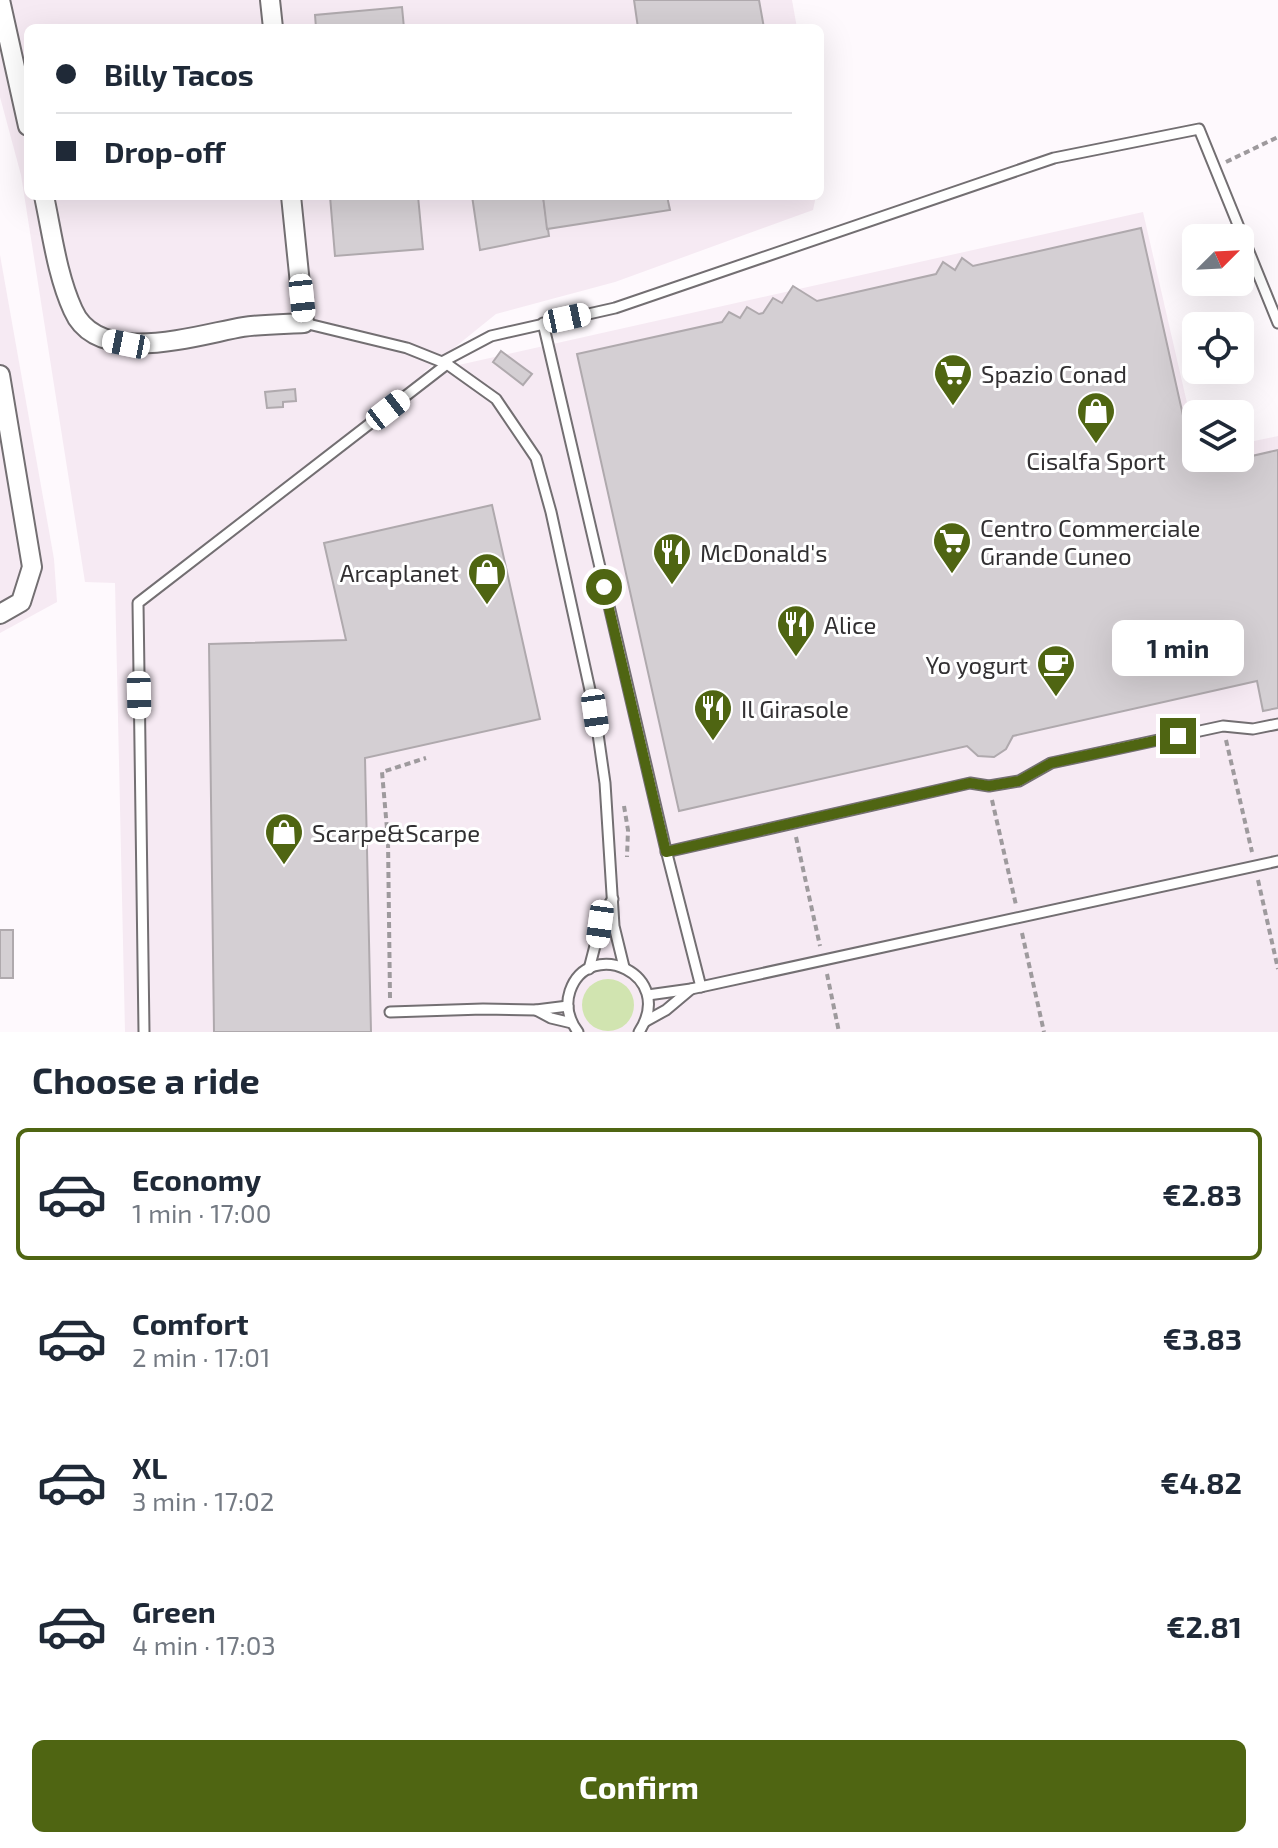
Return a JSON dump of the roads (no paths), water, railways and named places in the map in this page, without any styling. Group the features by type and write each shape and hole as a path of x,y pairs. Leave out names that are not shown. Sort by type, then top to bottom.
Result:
{"street":[{"path":"0,0 24,108"},
{"path":"270,0 273,24"},
{"path":"45,200 73,312 88,330 107,340 126,344 168,341 247,326 304,323 291,200"},
{"path":"0,375 32,567 21,602 0,614"}],"lane":[{"path":"144,1032 138,603 444,363 491,336 615,308 1054,158 1199,129 1278,323"},
{"path":"304,323 407,348 444,363 496,399 536,458 551,512 595,713 605,783 614,926 624,967"},
{"path":"543,323 696,988"},
{"path":"666,852 970,783 989,786 1019,781 1051,763 1223,726 1253,729 1278,724"},
{"path":"648,995 696,988 1278,861"},
{"path":"589,969 604,911 613,899"},
{"path":"578,1032 568,1006 573,984 589,969 600,965 624,967 635,974 648,995 646,1021 639,1032"},
{"path":"646,1021 696,988"},
{"path":"390,1012 536,1010 568,1006"},
{"path":"536,1010 551,1018 572,1023"}],"place":[{"name":"Spazio Conad","path":"953,407"},
{"name":"Cisalfa Sport","path":"1096,445"},
{"name":"Centro Commerciale Grande Cuneo","path":"952,575"},
{"name":"McDonald's","path":"672,586"},
{"name":"Arcaplanet","path":"487,606"},
{"name":"Alice","path":"796,658"},
{"name":"Yo yogurt","path":"1056,698"},
{"name":"Il Girasole","path":"713,742"},
{"name":"Scarpe&Scarpe","path":"284,866"}]}
